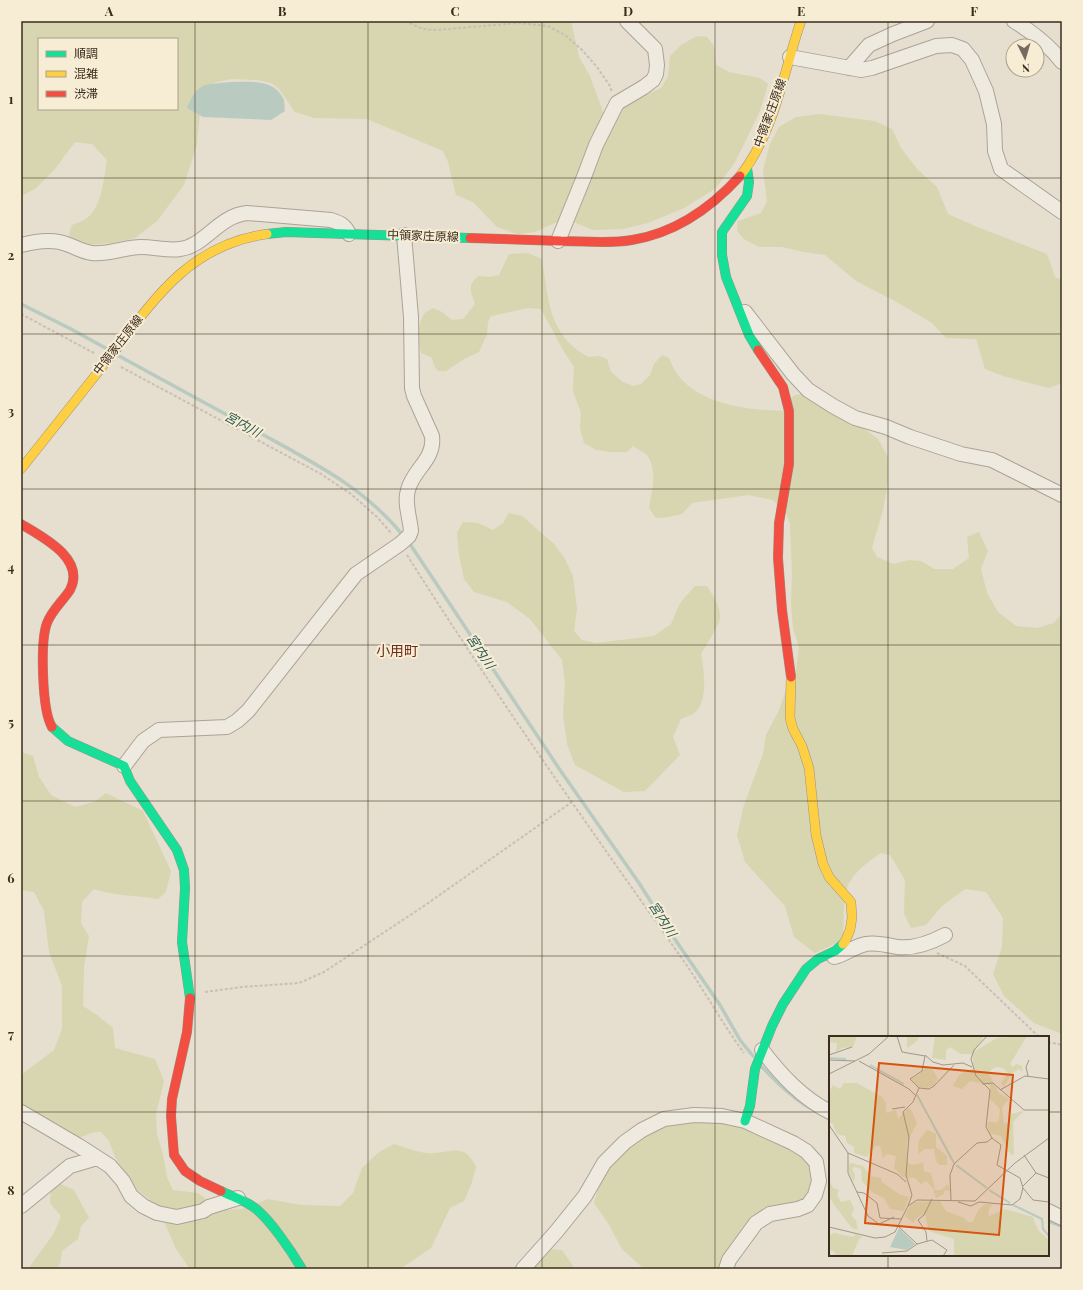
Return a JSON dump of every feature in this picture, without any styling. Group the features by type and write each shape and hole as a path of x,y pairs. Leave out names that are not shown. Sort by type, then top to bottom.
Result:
{"street":[{"path":"558,241 596,144 617,103 644,87 653,80 656,74 657,65 654,49 627,21"},
{"name":"中領家庄原線","path":"21,469 152,302 172,280 189,265 214,250 237,240 261,234 286,232 604,242 632,240 660,232 682,223 702,212 720,197 747,168 764,137 801,21"},
{"path":"849,68 869,45 927,21"},
{"path":"1014,21 1034,34 1062,62"},
{"path":"790,57 861,70 872,68 936,46 952,45 962,49 972,60 986,91 994,124 995,150 1001,169 1062,212"},
{"path":"745,1121 750,1106 756,1067 775,1021 795,984 806,969 818,958 835,951 848,937 852,918 851,902 829,877 823,864 816,835 809,768 802,746 793,729 790,718 792,681 782,610 778,558 780,523 789,464 789,412 783,387 749,335 726,277 722,255 722,232 747,196 749,182 747,168"},
{"path":"21,245 42,241 56,241 68,244 80,250 94,253 140,247 180,249 188,247 222,222 238,214 331,220 346,227 349,234"},
{"path":"124,766 143,741 159,730 227,727 237,721 248,711 356,574 404,541 411,531 407,492 414,476 430,455 433,443 432,436 414,396 412,388 411,317 404,236"},
{"path":"736,300 793,374 808,390 833,406 855,418 886,427 910,437 961,454 992,460 1062,495"},
{"path":"21,524 42,536 66,556 72,567 74,579 72,588 49,618 45,631 43,670 45,710 48,721 60,736 68,742 124,766 130,781 177,850 184,870 185,888 182,942 190,994 187,1032 172,1099 171,1116 174,1155 185,1171 195,1178 253,1206 267,1220 293,1254 302,1269"},
{"path":"825,956 838,956 865,944 899,947 922,946 945,935"},
{"path":"761,1052 807,1099 829,1111"},
{"path":"21,1112 110,1166 123,1181 131,1196 143,1206 157,1213 177,1217 203,1211 209,1207 238,1198"},
{"path":"523,1269 556,1232 585,1196 604,1162 624,1142 642,1130 664,1119 694,1116 722,1116 745,1121 793,1143 806,1151 816,1162 819,1181 815,1195 808,1205 798,1209 770,1214 756,1223 729,1260 726,1269"},
{"path":"21,1206 70,1166 97,1158"},
{"path":"1049,1212 1062,1218"}],"path":[{"path":"405,21 423,28 436,30 518,23 548,26 565,35 592,61 610,86 617,103"},
{"path":"21,314 98,355"},
{"path":"119,366 321,474 352,494 404,541 460,639 699,983 739,1047 756,1067"},
{"path":"190,994 242,987 299,983 324,972 421,908 572,802"},
{"path":"922,946 965,966 1038,1036"},
{"path":"1049,1042 1062,1045"}],"green space":[{"path":"21,21 571,21 579,57 590,76 603,112 613,117 621,107 661,88 668,76 670,56 681,45 697,36 707,37 714,46 716,65 729,72 760,78 768,84 760,111 734,164 715,189 684,208 648,223 623,229 593,230 574,222 557,222 535,232 517,234 497,227 473,202 456,195 448,162 443,151 367,119 314,118 295,112 279,89 271,83 257,80 231,79 213,83 201,103 197,144 184,185 157,221 135,238 113,243 88,245 71,240 69,234 72,225 85,219 92,213 102,192 107,160 92,144 75,142 55,169 35,189 21,196"},
{"path":"819,114 875,121 892,129 901,148 918,170 937,187 948,214 1047,254 1055,277 1062,280 1062,383 1049,388 1003,376 985,369 976,339 946,338 932,323 895,301 856,281 825,255 782,247 759,247 744,239 737,231 738,221 761,213 767,201 763,170 770,144 779,127 796,117"},
{"path":"528,253 542,259 548,300 556,324 563,335 571,345 586,356 599,356 607,359 611,372 623,382 633,386 641,384 650,375 654,364 662,355 669,358 683,381 693,389 717,401 744,408 784,411 791,398 795,395 803,394 832,409 845,421 859,425 878,439 888,457 888,483 883,510 872,548 877,557 894,564 909,560 921,561 934,569 953,569 969,558 967,537 979,532 988,551 981,569 987,593 998,612 1016,626 1037,628 1054,623 1062,613 1062,1034 1034,1023 1004,996 993,974 1002,947 1003,918 986,892 965,889 941,907 926,925 911,928 904,914 905,880 890,855 881,853 870,860 860,869 848,885 844,902 843,940 815,953 794,937 785,906 745,862 737,835 744,805 763,754 766,735 796,671 799,647 793,628 791,603 792,573 790,524 787,515 773,500 748,495 692,503 682,514 656,518 649,508 653,488 653,474 647,455 633,446 627,452 612,452 596,450 584,443 580,428 581,413 573,391 574,367 541,309 528,308 491,316 488,322 487,334 479,352 464,359 446,371 438,371 434,366 432,358 421,353 420,349 419,327 425,313 433,308 442,312 452,320 463,319 475,304 471,292 471,284 478,276 490,277 499,275 509,254"},
{"path":"509,513 522,516 554,544 565,559 573,576 577,609 574,631 582,640 596,643 654,636 671,624 680,603 695,586 707,586 716,601 720,618 715,631 701,654 704,686 701,702 698,709 693,714 681,719 673,737 680,755 645,791 624,792 575,765 567,744 563,715 565,683 562,660 530,619 507,602 474,592 464,579 459,555 457,533 463,522 478,523 493,530 503,523"},
{"path":"21,752 33,756 39,777 51,795 75,807 94,802 106,793 143,811 171,871 166,892 158,899 110,893 94,889 82,902 81,923 89,936 84,967 83,1006 113,1028 115,1048 155,1059 164,1081 156,1114 157,1134 167,1177 173,1190 198,1193 225,1210 242,1209 268,1199 301,1205 340,1206 353,1193 362,1168 379,1152 394,1144 414,1151 427,1153 461,1151 471,1159 476,1167 471,1185 464,1201 450,1208 431,1248 400,1269 190,1269 176,1249 157,1205 133,1187 115,1157 109,1141 101,1132 95,1132 80,1137 74,1136 50,1123 21,1103 21,1075 54,1050 62,1029 62,986 49,952 44,911 34,892 21,890"},
{"path":"682,1120 703,1120 747,1127 804,1156 812,1166 816,1177 808,1197 799,1204 778,1208 722,1269 644,1269 622,1249 608,1223 594,1203 600,1182 609,1164 641,1136"},
{"path":"61,1184 74,1190 89,1218 81,1226 78,1239 62,1251 60,1264 57,1269 28,1269 54,1233 61,1216 50,1203 51,1190"},
{"path":"547,1249 562,1250 575,1269 528,1269"}],"shaded area":[{"path":"253,82 274,87 284,99 285,111 271,120 203,117 187,108 195,93 203,86 208,84"}],"waterway":[{"name":"宮内川","path":"21,304 109,350"},
{"name":"宮内川","path":"119,356 319,466 338,478 373,505 404,537"},
{"name":"宮内川","path":"408,541 560,770 639,883 674,938 720,1005 740,1040 753,1056"},
{"name":"宮内川","path":"762,1067 792,1096 812,1109"},
{"name":"宮内川","path":"1049,1221 1062,1226"}],"traffic: fast":[{"path":"747,168 749,182 747,196 722,232 722,255 726,277 749,335 758,350"},
{"path":"267,234 286,232 470,238"},
{"path":"52,727 68,741 124,766 130,781 177,850 184,870 185,888 182,942 190,998"},
{"path":"745,1121 750,1106 755,1069 772,1026 783,1004 806,969 818,959 835,951 843,944"},
{"path":"221,1191 245,1202 258,1211 279,1235 302,1269"}],"traffic: slow":[{"path":"740,176 762,141 770,121 801,21"},
{"path":"117,348 147,308 163,290 198,260 219,248 241,240 267,234"},
{"path":"21,469 106,362"},
{"path":"791,677 790,718 793,729 802,746 809,768 816,835 823,864 829,877 851,902 852,918 850,930 843,944"}],"traffic: jam":[{"path":"470,238 606,242 648,237 663,232 691,217 717,199 740,176"},
{"path":"106,362 117,348"},
{"path":"758,350 783,387 789,411 789,464 779,523 778,558 782,610 791,677"},
{"path":"21,524 40,535 60,550 72,568 73,579 70,590 47,623 43,645 44,692 46,707 52,727"},
{"path":"190,998 187,1032 172,1099 171,1116 174,1155 185,1171 200,1181 221,1191"}],"district":[{"name":"小用町","path":"397,651"}]}
